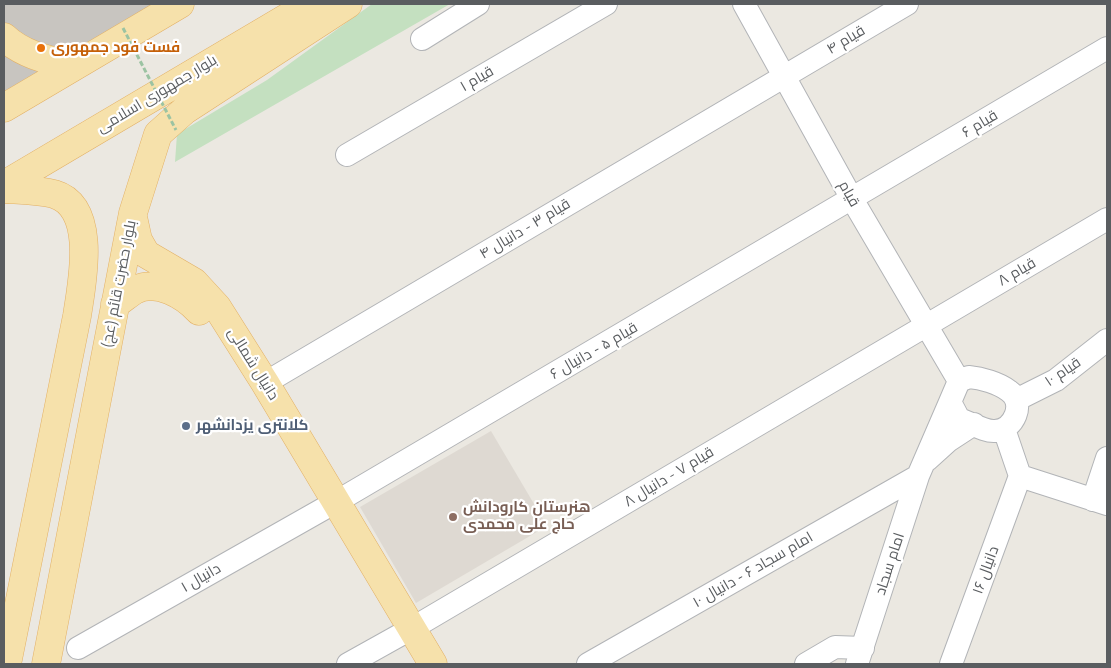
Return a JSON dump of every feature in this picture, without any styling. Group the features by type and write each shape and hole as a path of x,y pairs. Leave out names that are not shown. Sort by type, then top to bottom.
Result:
{"main road":[{"path":"4,108 180,4"},
{"name":"بلوار جمهوری اسلامی","path":"4,187 310,4"},
{"name":"بلوار حضرت قائم (عج)","path":"46,664 133,213 158,134 184,110 348,4"},
{"path":"4,37 14,47 37,57 73,66"},
{"path":"4,187 54,194 73,206 81,229 86,260 77,316 7,664"},
{"name":"دانیال شمالی","path":"133,213 138,240 146,254 194,282 217,307 222,328 240,363 330,505 406,632 433,664"},
{"name":"دانیال شمالی","path":"116,304 136,290 152,286 173,291 222,328 265,383 330,505"},
{"name":"دانیال شمالی","path":"406,632 417,664"}],"street":[{"path":"422,39 478,4"},
{"name":"قیام ۱","path":"348,155 606,4"},
{"name":"قیام","path":"744,4 852,199 959,381"},
{"name":"قیام ۴","path":"785,76 907,4"},
{"name":"قیام ۶","path":"852,199 1107,48"},
{"name":"قیام ۳ - دانیال ۴","path":"265,383 785,76"},
{"name":"قیام ۵ - دانیال ۶","path":"330,505 852,199"},
{"name":"قیام ۸","path":"926,325 1107,219"},
{"name":"قیام ۷ - دانیال ۸","path":"348,664 406,632 926,325"},
{"name":"قیام ۱۰","path":"1016,400 1056,380 1107,340"},
{"path":"969,377 978,378 1010,391 1016,400 1017,412 1011,424 1004,429 993,432 958,419 950,402 959,381 969,377"},
{"name":"امام سجاد","path":"860,656 920,470 950,402"},
{"name":"امام سجاد ۶ - دانیال ۱۰","path":"588,664 920,470 948,441 974,424"},
{"path":"1004,429 1020,476 1100,502 1107,458"},
{"name":"دانیال ۱۶","path":"951,664 1020,476"},
{"name":"دانیال ۱","path":"78,648 330,505"},
{"path":"806,664 836,647 860,656"}],"path":[{"path":"123,28 176,130"}],"shaded area":[{"name":"هنرستان کارودانش حاج علی محمدی","path":"491,431 547,526 416,603 360,507"}],"green space":[{"path":"372,4 450,4 175,162 177,134 267,80"}],"building":[{"name":"فست فود جمهوری","path":"4,4 155,4 4,92"}],"place":[{"name":"فست فود جمهوری","path":"41,48"},
{"name":"کلانتری یزدانشهر","path":"186,426"},
{"name":"هنرستان کارودانش حاج علی محمدی","path":"453,517"}]}
